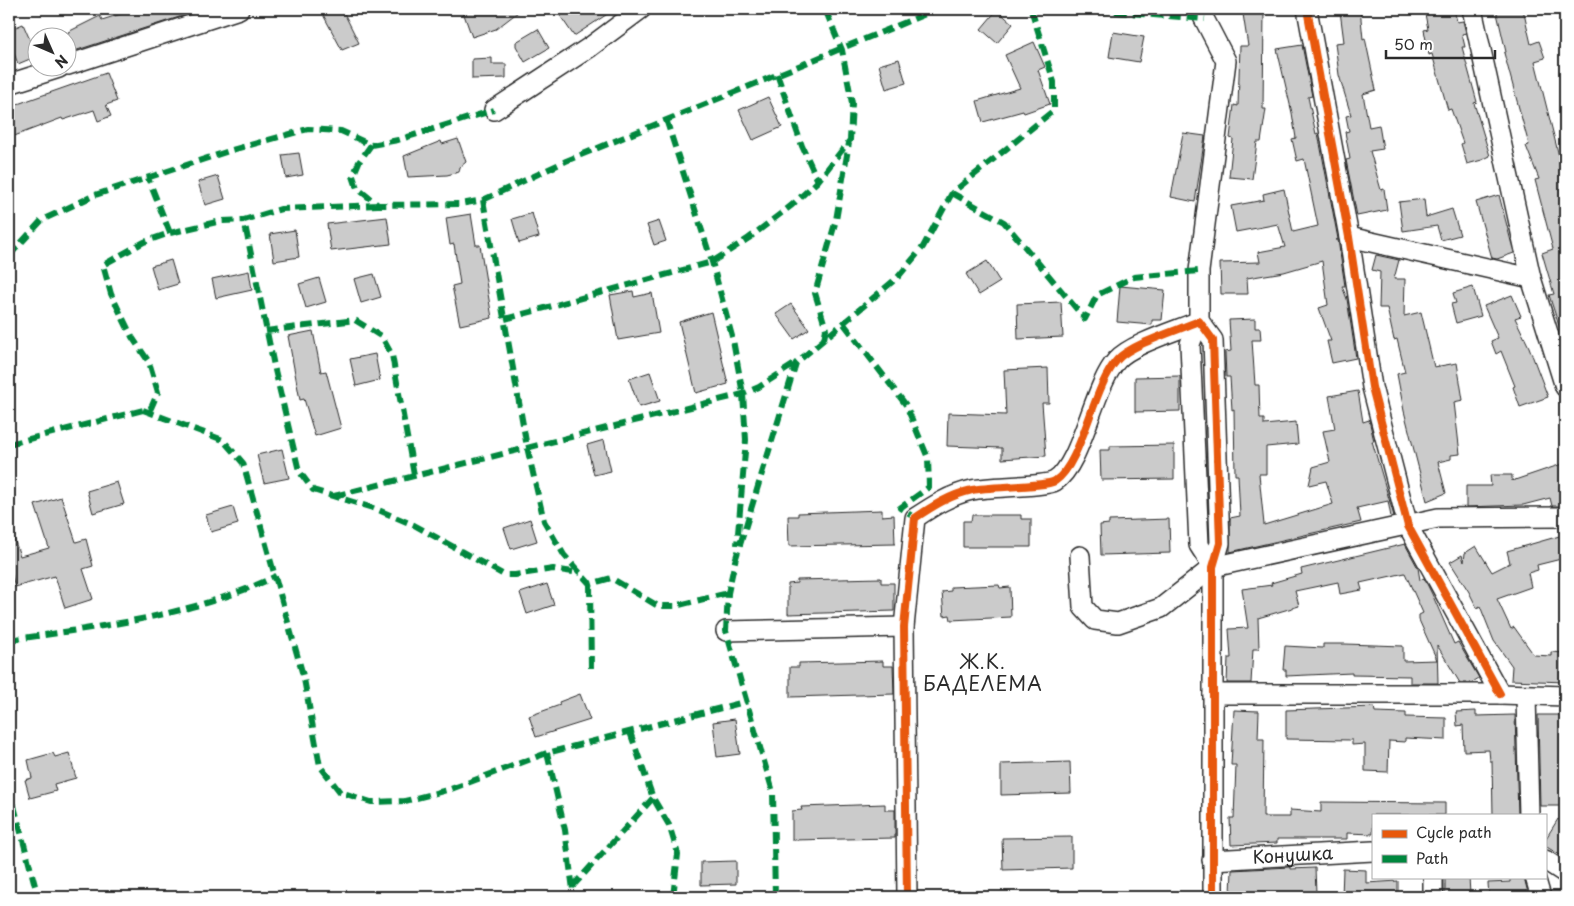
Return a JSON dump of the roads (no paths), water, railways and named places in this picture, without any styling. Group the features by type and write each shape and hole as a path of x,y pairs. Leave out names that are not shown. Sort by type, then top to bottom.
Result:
{"street":[{"path":"78,61 216,13 239,9"},
{"path":"494,110 590,47 641,9"},
{"path":"1199,9 1226,61 1199,271 1199,321 1213,340 1220,543 1213,567 1212,897"},
{"path":"1307,9 1349,237 1372,388 1408,526 1500,694"},
{"path":"1472,9 1531,278 1565,387"},
{"path":"9,84 28,78"},
{"path":"1349,237 1531,278"},
{"path":"908,897 904,627 915,518 941,500 973,490 1054,482 1068,468 1107,374 1117,359 1131,349 1199,321"},
{"path":"1080,556 1083,606 1095,620 1118,623 1161,608 1213,567 1438,518 1565,517"},
{"path":"726,631 904,627"},
{"path":"1213,694 1500,694 1565,696"},
{"path":"1526,696 1529,814"},
{"name":"Конушка","path":"1212,860 1372,851"},
{"path":"1546,861 1565,873"},
{"path":"1433,878 1434,897"},
{"path":"1535,878 1540,897"}],"district":[{"name":"Ж.К. БАДЕЛЕМА","path":"983,673"}]}
